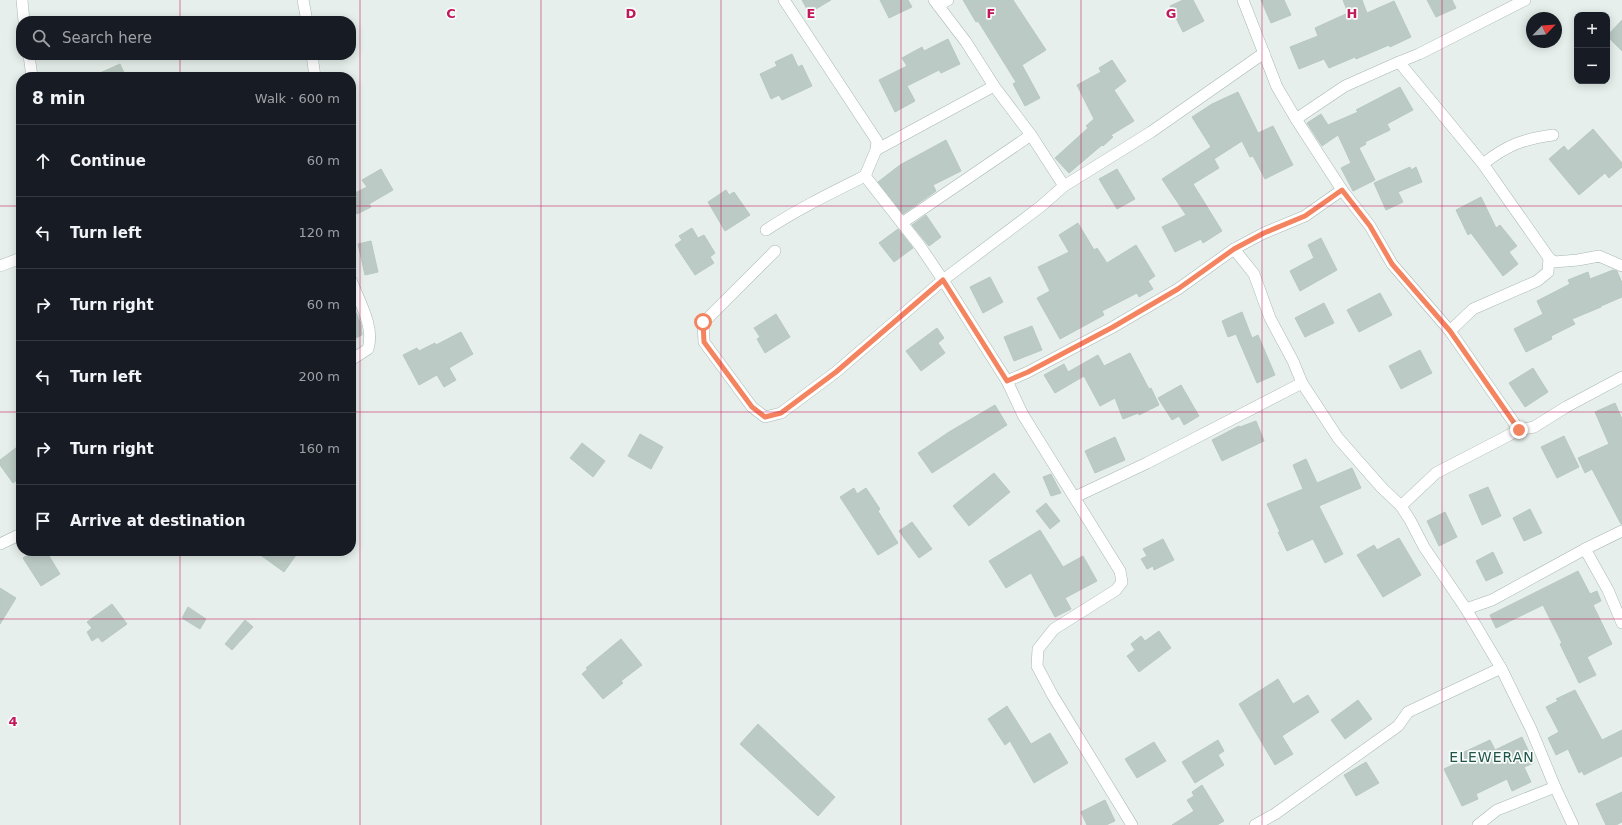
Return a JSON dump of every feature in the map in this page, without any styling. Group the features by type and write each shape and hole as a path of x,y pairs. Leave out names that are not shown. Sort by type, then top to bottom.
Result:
{"street":[{"path":"22,0 24,16"},
{"path":"303,0 306,16"},
{"path":"766,230 789,215 829,193 865,176 876,150 877,141 784,0"},
{"path":"1243,0 1277,88 1296,119 1342,190 1370,226 1392,264 1450,331 1519,430"},
{"path":"1296,119 1346,86 1419,54 1525,0"},
{"path":"940,2 994,86 1031,135 1064,186"},
{"path":"775,251 703,322 704,342 752,407 765,417 781,413 836,372 943,280 1040,207 1064,186 1151,132 1264,52"},
{"path":"30,60 31,72"},
{"path":"313,60 314,72"},
{"path":"1399,62 1483,164 1549,258 1556,262 1599,256 1622,266"},
{"path":"876,150 994,86"},
{"path":"902,223 1031,135"},
{"path":"1483,164 1500,151 1520,141 1553,136"},
{"path":"865,176 902,223 943,280 1007,381 1023,415 1120,572 1122,582 1116,590 1054,629 1038,649 1037,666 1053,696 1132,825"},
{"path":"1007,381 1028,372 1113,327 1178,289 1234,249 1264,233 1305,216 1342,190"},
{"path":"1234,249 1254,274 1270,318 1293,361 1302,384 1338,438 1382,488 1401,506 1424,547 1466,609 1501,668 1531,729 1555,787 1573,825"},
{"path":"1450,331 1473,309 1537,281 1548,272 1549,258"},
{"path":"0,266 16,260"},
{"path":"356,292 370,327 370,343 368,349 356,357"},
{"path":"1401,506 1436,473 1519,430 1534,427 1566,407 1622,377"},
{"path":"1075,497 1147,463 1302,384"},
{"path":"1466,609 1492,600 1585,549 1622,531"},
{"path":"0,544 16,536"},
{"path":"1585,549 1608,590 1622,623"},
{"path":"1255,825 1275,814 1398,726 1408,712 1501,668"},
{"path":"1478,825 1497,810 1555,787"}],"building":[{"path":"802,0 831,0 809,13"},
{"path":"880,0 908,0 912,7 889,18"},
{"path":"963,0 1013,0 1046,50 1022,65 1040,98 1025,106 1013,84 1016,82"},
{"path":"1183,0 1193,0 1204,21 1183,32 1170,6"},
{"path":"1261,0 1284,0 1291,15 1271,23"},
{"path":"1343,0 1362,0 1367,13 1394,1 1411,37 1390,47 1389,45 1356,59 1355,57 1329,68 1324,59 1299,69 1290,47 1318,36 1315,28 1348,13"},
{"path":"1427,0 1452,0 1456,8 1436,17"},
{"path":"1622,20 1622,51 1610,39 1610,33"},
{"path":"948,39 960,64 941,73 939,70 907,86 915,101 895,112 879,80 907,66 902,58 922,47 924,51"},
{"path":"792,54 798,67 802,65 812,86 782,100 779,95 771,99 760,74 777,66 775,62"},
{"path":"1112,60 1126,81 1114,90 1134,121 1111,135 1113,137 1069,173 1055,158 1088,128 1086,126 1094,119 1077,85 1101,72 1099,68"},
{"path":"120,64 124,72 102,72"},
{"path":"1400,87 1413,110 1387,124 1390,130 1365,142 1366,144 1359,148 1375,180 1353,191 1341,168 1351,163 1338,135 1322,146 1307,123 1321,114 1328,125 1358,112 1356,110"},
{"path":"1238,92 1258,133 1273,126 1293,165 1265,179 1253,156 1250,157 1242,141 1214,159 1219,168 1193,184 1222,231 1203,243 1201,239 1175,252 1162,227 1186,215 1162,179 1211,147 1192,117 1212,104"},
{"path":"1593,129 1622,163 1622,167 1609,178 1605,173 1579,195 1549,159 1564,146 1568,151"},
{"path":"946,140 961,171 933,185 936,191 903,214 878,182 900,165"},
{"path":"1410,167 1411,170 1416,167 1422,182 1398,192 1403,202 1386,210 1374,183"},
{"path":"381,169 393,190 369,204 371,207 357,214 356,192 367,187 362,180"},
{"path":"1117,169 1135,199 1117,209 1099,179"},
{"path":"726,190 729,195 734,192 750,215 725,231 708,202"},
{"path":"1481,197 1496,228 1500,225 1517,246 1509,252 1518,264 1503,276 1471,233 1468,235 1456,210"},
{"path":"926,215 941,237 929,246 912,225"},
{"path":"1078,223 1094,250 1097,248 1107,263 1136,245 1155,276 1148,281 1153,289 1139,297 1137,293 1102,311 1104,315 1060,339 1037,298 1050,291 1038,267 1069,252 1059,235"},
{"path":"692,228 698,238 704,235 715,253 710,257 714,263 695,275 675,245 682,240 679,236"},
{"path":"898,229 913,248 894,262 879,243"},
{"path":"1321,238 1337,270 1300,291 1290,271 1314,258 1308,245"},
{"path":"371,241 378,272 365,275 358,244"},
{"path":"1613,270 1617,271 1622,283 1622,297 1572,319 1575,324 1551,336 1552,339 1526,352 1514,329 1543,314 1537,301 1570,284 1568,280 1588,272 1590,279"},
{"path":"990,277 1003,302 983,313 970,287"},
{"path":"1380,293 1392,315 1359,332 1347,310"},
{"path":"1324,303 1334,323 1305,337 1295,318"},
{"path":"356,312 361,324 362,335 356,338"},
{"path":"1242,312 1252,338 1258,335 1275,375 1257,383 1236,334 1228,337 1222,321"},
{"path":"776,314 790,337 765,353 757,339 760,337 754,328"},
{"path":"1032,326 1042,350 1014,361 1004,337"},
{"path":"937,328 944,338 938,343 945,353 921,371 906,351"},
{"path":"461,332 473,354 449,368 456,380 444,387 437,375 419,385 403,355 417,348 419,351 435,343 436,345"},
{"path":"1420,350 1432,373 1401,389 1389,366"},
{"path":"1130,353 1149,389 1151,388 1159,405 1139,415 1138,413 1123,419 1115,398 1100,406 1084,376 1055,393 1044,375 1064,364 1068,372 1098,355 1104,366"},
{"path":"1533,368 1548,392 1525,407 1509,383"},
{"path":"1181,385 1199,416 1184,425 1179,416 1172,420 1158,398"},
{"path":"1615,403 1622,419 1622,524 1592,469 1585,473 1578,458 1609,444 1595,412"},
{"path":"995,405 1007,425 932,473 918,453 949,432"},
{"path":"1256,421 1264,441 1222,461 1212,440 1239,426 1240,427"},
{"path":"640,434 663,447 651,469 628,456"},
{"path":"1564,436 1579,467 1557,478 1541,447"},
{"path":"1115,437 1125,460 1095,473 1085,451"},
{"path":"582,443 605,461 593,477 570,458"},
{"path":"16,448 16,481 13,483 0,465 0,460"},
{"path":"1306,459 1317,483 1352,468 1361,488 1319,506 1343,554 1325,563 1313,539 1287,551 1267,504 1303,489 1293,465"},
{"path":"994,473 1010,492 969,526 953,506"},
{"path":"1051,474 1061,493 1051,496 1043,477"},
{"path":"1488,487 1501,516 1482,525 1469,495"},
{"path":"854,488 857,494 866,488 880,509 878,511 898,543 878,555 840,497"},
{"path":"1046,503 1060,521 1050,529 1036,511"},
{"path":"1530,509 1542,533 1524,541 1513,518"},
{"path":"1445,512 1457,537 1439,546 1427,521"},
{"path":"912,522 932,549 919,558 899,531"},
{"path":"1040,530 1063,567 1083,556 1097,581 1065,598 1071,609 1055,617 1031,573 1006,588 989,561"},
{"path":"1399,538 1421,575 1383,597 1357,555 1374,545 1377,550"},
{"path":"1163,539 1174,560 1154,570 1153,566 1147,569 1141,559 1147,556 1143,549"},
{"path":"1493,552 1503,573 1486,581 1476,561"},
{"path":"26,556 49,556 60,574 41,586 23,558"},
{"path":"262,556 295,556 284,572"},
{"path":"1578,571 1590,594 1597,591 1601,601 1593,605 1612,644 1587,657 1596,675 1579,683 1560,644 1562,643 1543,605 1496,628 1490,615"},
{"path":"0,588 16,598 0,624"},
{"path":"112,604 127,624 102,642 98,637 92,641 87,632 92,628 87,622"},
{"path":"188,607 206,619 200,629 182,618"},
{"path":"245,620 253,627 232,650 225,644"},
{"path":"1159,631 1171,648 1139,672 1127,656 1135,650 1131,644 1141,636 1145,641"},
{"path":"621,639 642,665 621,681 623,683 603,699 582,674 588,669 586,668"},
{"path":"1278,679 1293,704 1308,695 1319,712 1282,736 1293,754 1275,765 1239,704"},
{"path":"1575,690 1602,740 1622,730 1622,756 1584,775 1582,771 1579,773 1568,749 1556,755 1548,738 1559,732 1546,707 1558,701 1556,699"},
{"path":"1358,700 1372,719 1345,739 1331,720"},
{"path":"1007,706 1031,744 1050,733 1068,763 1034,783 1010,741 1005,745 988,719"},
{"path":"758,724 835,797 818,816 740,744"},
{"path":"1522,737 1534,763 1524,767 1531,782 1512,791 1507,779 1476,794 1478,799 1462,806 1444,769 1465,759 1462,753 1490,740 1495,750"},
{"path":"1218,740 1224,751 1218,755 1224,765 1195,783 1182,762"},
{"path":"1154,742 1166,761 1137,778 1125,759"},
{"path":"1366,762 1379,783 1356,796 1344,775"},
{"path":"1202,785 1224,821 1217,825 1172,825 1194,811 1187,800 1194,796 1192,792"},
{"path":"1622,792 1622,822 1616,825 1606,825 1596,804"},
{"path":"1105,800 1115,821 1106,825 1087,825 1081,812"}],"district":[{"name":"ELEWERAN","path":"1492,757"}],"route":[{"path":"703,322 704,342 752,407 765,417 781,413 836,372 943,280 1007,381 1028,372 1113,327 1178,289 1234,249 1264,233 1305,216 1342,190 1370,226 1392,264 1450,331 1519,430"}]}
